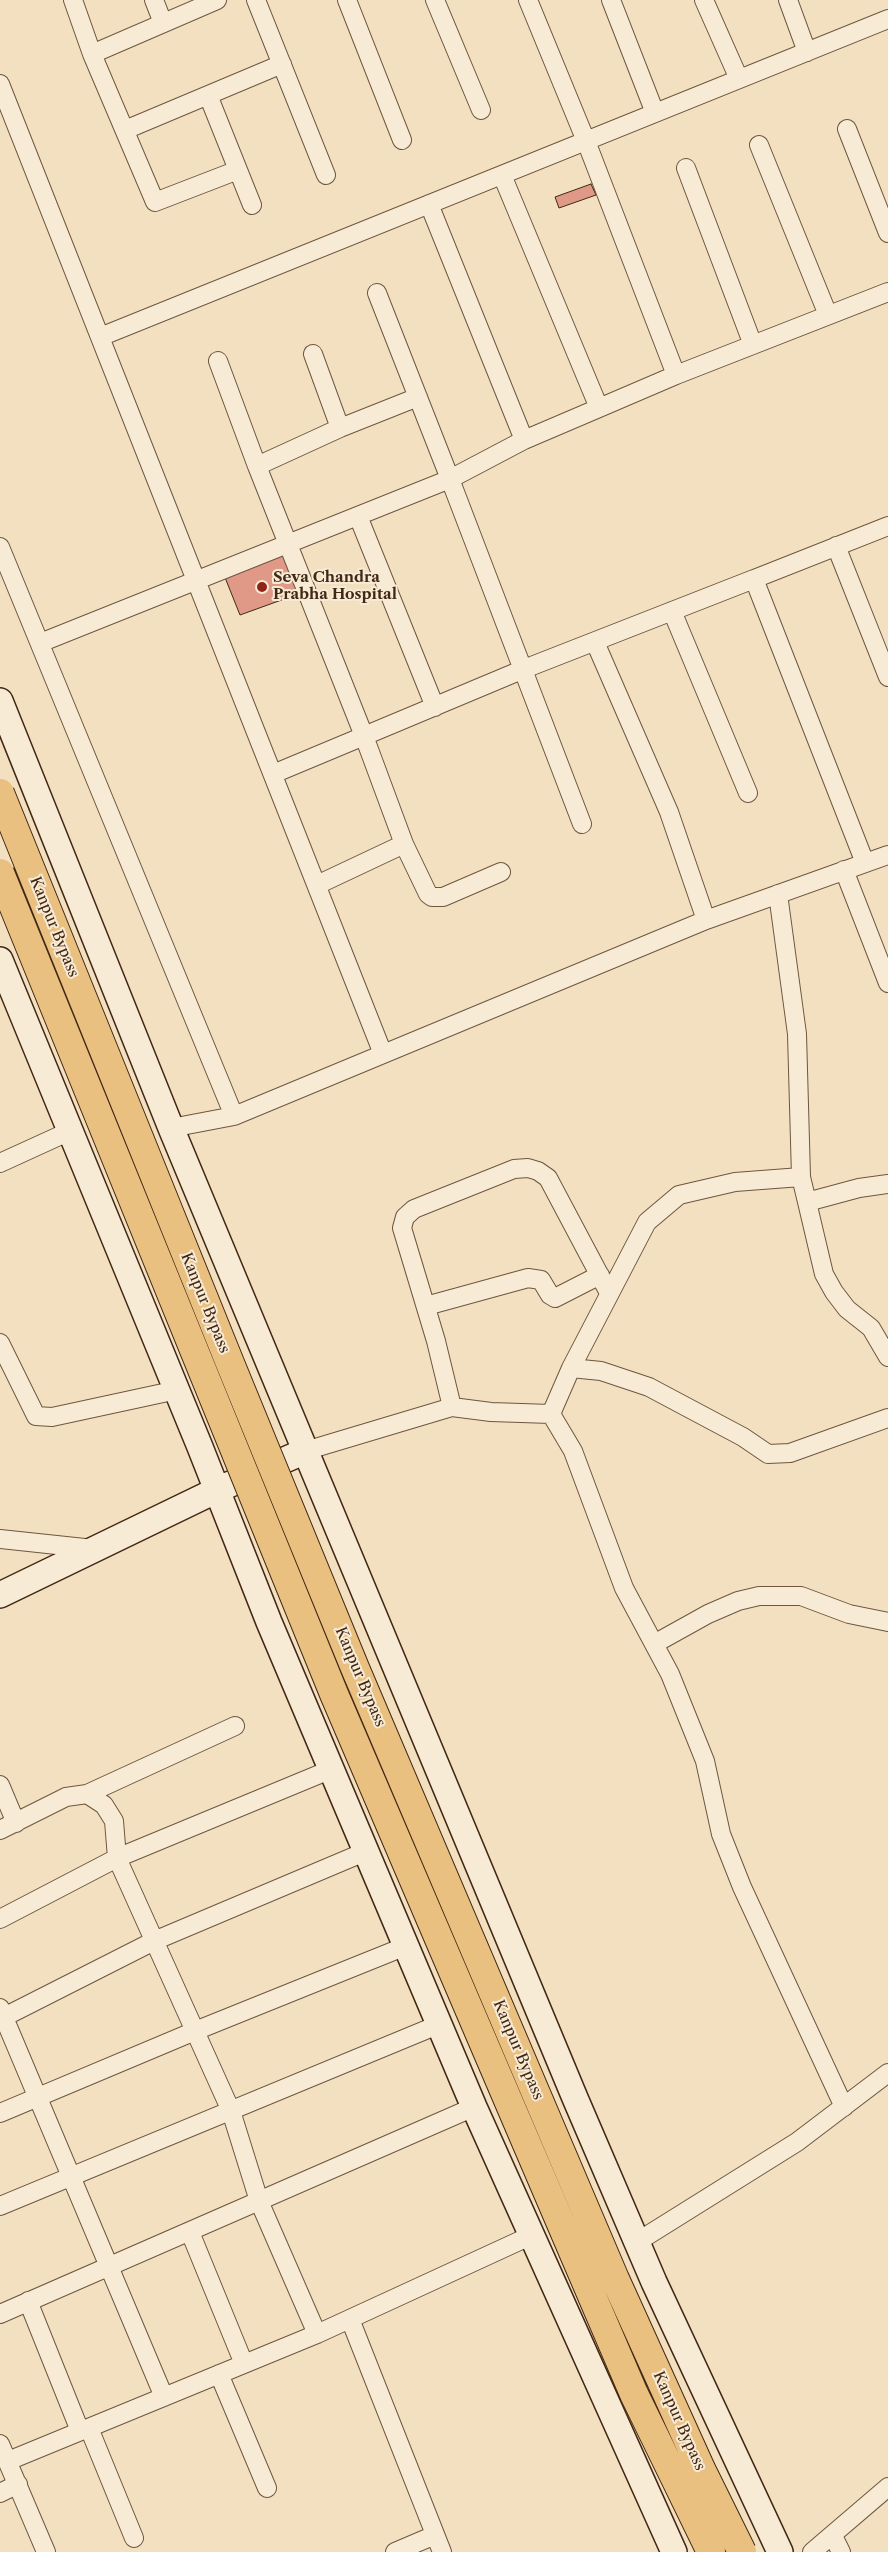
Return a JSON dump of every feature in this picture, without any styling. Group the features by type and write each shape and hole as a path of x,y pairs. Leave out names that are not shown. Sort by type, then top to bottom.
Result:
{"highway":[{"name":"Kanpur Bypass","path":"0,793 355,1668 615,2279 701,2469 742,2552"},
{"name":"Kanpur Bypass","path":"0,873 342,1713 634,2394 710,2552"}],"main road":[{"path":"0,701 171,1128 637,2242 780,2552"},
{"path":"0,960 177,1390 269,1622 474,2107 530,2236 674,2552"},
{"path":"0,1595 217,1490 306,1451"}],"street":[{"path":"73,0 92,54 155,202 238,170"},
{"path":"154,0 163,23"},
{"path":"92,54 217,0"},
{"path":"256,0 326,175"},
{"path":"347,0 402,140"},
{"path":"435,0 481,110"},
{"path":"528,0 586,141 676,375"},
{"path":"611,0 655,113"},
{"path":"704,0 738,80"},
{"path":"788,0 807,52"},
{"path":"100,337 888,19"},
{"path":"124,130 282,64"},
{"path":"0,84 384,1054"},
{"path":"208,95 252,205"},
{"path":"847,129 888,232"},
{"path":"759,145 828,315"},
{"path":"686,168 753,345"},
{"path":"502,175 599,408"},
{"path":"429,204 524,440"},
{"path":"40,643 450,479 524,440 676,375 888,292"},
{"path":"377,293 524,669 582,824"},
{"path":"313,354 340,428"},
{"path":"218,361 404,844 428,894 432,897 443,898 501,872"},
{"path":"257,466 340,428 418,398"},
{"path":"358,516 434,707"},
{"path":"273,774 524,669 888,526"},
{"path":"836,546 888,677"},
{"path":"0,547 234,1116"},
{"path":"754,579 865,863"},
{"path":"672,611 748,793"},
{"path":"595,642 669,812 706,920"},
{"path":"317,885 404,844"},
{"path":"171,1128 234,1116 706,920 888,854"},
{"path":"844,870 888,983"},
{"path":"778,894 797,1034 801,1177 824,1274 834,1292 847,1309 871,1328 888,1357"},
{"path":"0,1163 70,1131"},
{"path":"452,1407 426,1306 402,1228 405,1217 414,1209 514,1169 533,1169 548,1178 609,1293"},
{"path":"551,1414 571,1368 647,1222 679,1195 735,1182 801,1177"},
{"path":"807,1202 859,1188 888,1184"},
{"path":"426,1306 528,1278 541,1280 550,1295 555,1298 600,1275"},
{"path":"0,1343 36,1416 52,1417 177,1390"},
{"path":"571,1368 601,1370 649,1387 744,1437 768,1454 790,1453 888,1418"},
{"path":"306,1451 452,1407 491,1412 551,1414"},
{"path":"551,1414 573,1451 624,1588 670,1674 705,1760 721,1834 742,1887 844,2107"},
{"path":"0,1539 94,1549"},
{"path":"654,1644 708,1614 738,1601 759,1596 801,1596 849,1614 888,1622"},
{"path":"0,1785 8,1827 66,1797 88,1794 235,1726"},
{"path":"0,1920 117,1858 332,1769"},
{"path":"88,1794 104,1805 114,1820 117,1858 231,2111 259,2201 318,2334"},
{"path":"164,2397 69,2177 39,2097 1,2015 154,1941 367,1851"},
{"path":"0,2114 196,2030 406,1946"},
{"path":"0,2206 440,2024"},
{"path":"637,2242 797,2142 888,2072"},
{"path":"0,2314 474,2107"},
{"path":"190,2232 244,2364"},
{"path":"8,2461 318,2334 530,2236"},
{"path":"28,2301 84,2430 134,2538"},
{"path":"350,2319 442,2552"},
{"path":"219,2374 266,2488"},
{"path":"0,2444 46,2552"},
{"path":"0,2493 18,2484"},
{"path":"812,2552 888,2487"},
{"path":"395,2552 435,2536"},
{"path":"833,2536 841,2552"}],"building":[{"path":"591,184 596,195 559,208 555,197"},
{"path":"282,553 298,594 240,615 224,575"}],"place":[{"name":"Seva Chandra Prabha Hospital","path":"262,587"}]}
